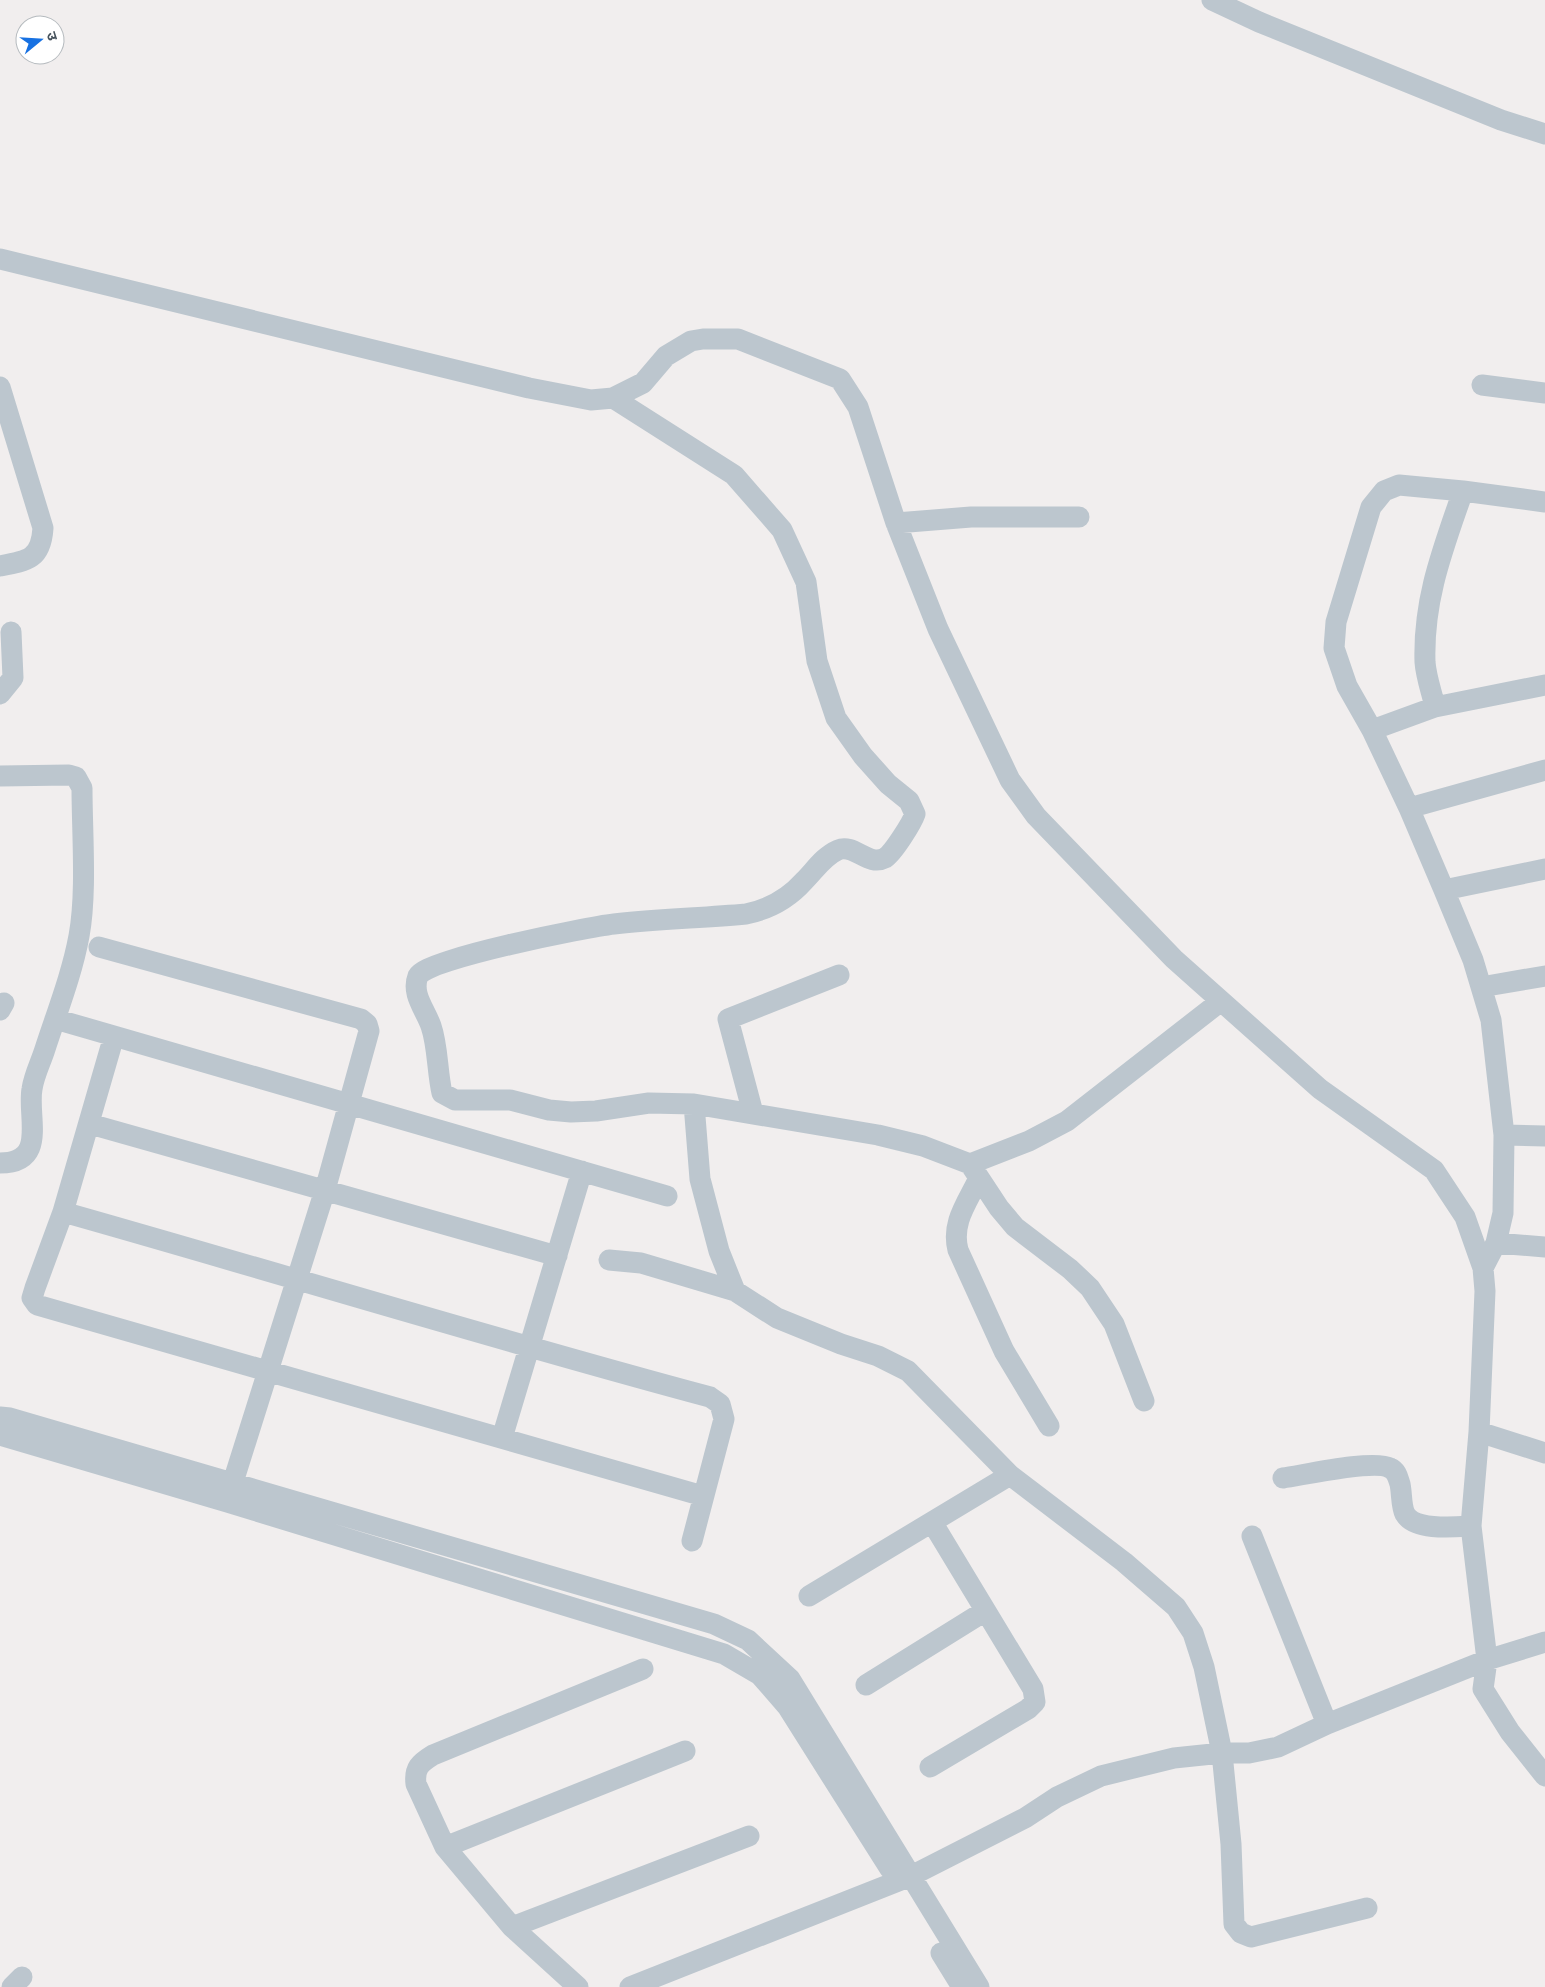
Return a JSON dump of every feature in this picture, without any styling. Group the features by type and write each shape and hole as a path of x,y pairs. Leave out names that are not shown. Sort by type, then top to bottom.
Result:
{"street":[{"path":"1212,0 1259,22 1501,120 1545,134"},
{"path":"0,259 529,388 591,400 613,398 643,382 666,356 691,341 703,339 738,339 840,379 858,407 896,523 938,629 1010,780 1042,823 1174,959 1320,1089 1434,1170 1465,1217 1483,1268 1485,1291 1479,1432 1471,1526 1487,1660 1483,1690 1510,1732 1545,1776"},
{"path":"1482,385 1545,393"},
{"path":"0,387 43,528 42,544 34,556 0,566"},
{"path":"613,398 734,475 782,530 806,582 817,661 836,718 862,756 913,807 914,818 890,854 883,859 871,860 846,848 839,849 823,860 802,883 776,905 764,910 746,914 613,924 549,936 461,957 425,969 419,974 416,984 417,994 432,1027 442,1093 448,1099 510,1100 548,1110 570,1112 596,1111 649,1103 694,1104 753,1113 923,1146 974,1172 1015,1227 1070,1268 1090,1288 1114,1324 1144,1401"},
{"path":"1483,1268 1496,1244 1503,1213 1504,1135 1491,1020 1473,960 1409,808 1372,730 1347,686 1334,648 1336,622 1371,506 1384,492 1399,486 1463,491 1545,502"},
{"path":"1435,707 1425,664 1426,612 1434,575 1463,491"},
{"path":"896,523 971,517 1079,517"},
{"path":"0,694 13,678 11,632"},
{"path":"1372,730 1435,707 1545,685"},
{"path":"1409,808 1545,770"},
{"path":"0,776 69,775 76,778 82,788 81,921 79,937 32,1089 33,1131 30,1146 25,1155 10,1163 0,1163"},
{"path":"1444,890 1545,869"},
{"path":"99,946 361,1020 368,1024 369,1031 325,1190 230,1493"},
{"path":"753,1113 728,1019 839,975"},
{"path":"1481,987 1545,976"},
{"path":"1049,1426 1004,1351 958,1250 955,1237 957,1222 974,1172 1067,1122 1221,1001"},
{"path":"55,1019 667,1196"},
{"path":"114,1036 90,1124 62,1212 34,1288 32,1298 37,1305 703,1496"},
{"path":"694,1104 700,1178 719,1251 735,1291"},
{"path":"90,1124 557,1256"},
{"path":"1504,1135 1545,1136"},
{"path":"502,1438 582,1171"},
{"path":"62,1212 297,1278 530,1349 710,1397 720,1404 724,1419 692,1541"},
{"path":"1496,1244 1545,1248"},
{"path":"608,1260 641,1263 735,1291 777,1318 841,1344 878,1356 908,1370 1010,1475 1124,1562 1176,1607 1193,1633 1204,1667 1222,1753 1231,1844 1234,1924 1241,1933 1251,1937 1368,1908"},
{"path":"0,1417 10,1418 230,1493"},
{"path":"1479,1432 1545,1453"},
{"path":"0,1435 230,1493 714,1624 748,1640 790,1679 904,1879 962,1987"},
{"path":"1283,1478 1360,1466 1390,1468 1398,1475 1404,1512 1409,1519 1436,1528 1471,1526"},
{"path":"809,1596 1010,1475"},
{"path":"930,1767 1028,1710 1035,1702 1033,1689 932,1522"},
{"path":"1252,1536 1327,1724"},
{"path":"866,1685 985,1611"},
{"path":"630,1987 904,1879 1025,1818 1057,1797 1101,1776 1174,1758 1222,1753 1249,1753 1278,1747 1327,1724 1487,1660 1545,1642"},
{"path":"578,1987 512,1927 446,1847 416,1784 415,1772 420,1763 433,1755 643,1669"},
{"path":"446,1847 686,1751"},
{"path":"512,1927 749,1836"},
{"path":"904,1879 979,1987"}]}
